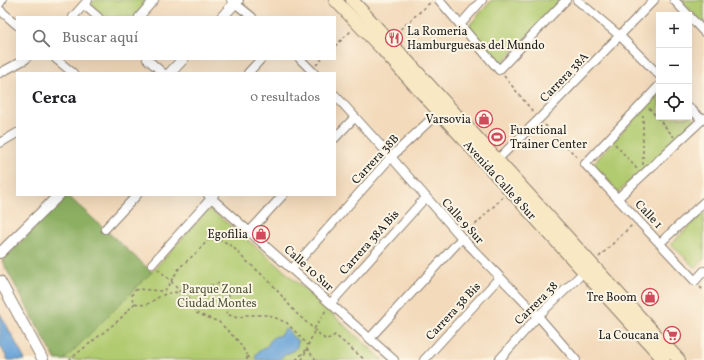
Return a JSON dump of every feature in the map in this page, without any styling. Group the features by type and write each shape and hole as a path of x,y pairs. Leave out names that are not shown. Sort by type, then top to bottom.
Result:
{"main road":[{"name":"Avenida Calle 8 Sur","path":"335,0 442,108 493,163 588,268 664,360"},
{"name":"Avenida Calle 8 Sur","path":"352,0 389,40 442,108"},
{"name":"Avenida Calle 8 Sur","path":"493,163 510,190 679,360"}],"street":[{"path":"140,16 154,0"},
{"path":"439,0 499,70 566,0"},
{"path":"460,25 482,0"},
{"path":"577,0 620,36 656,73"},
{"name":"Carrera 38A","path":"493,163 539,120 654,0"},
{"path":"674,0 686,12"},
{"path":"223,16 234,1 251,16"},
{"path":"73,16 86,2 97,16"},
{"path":"0,10 16,24"},
{"path":"692,18 704,32"},
{"path":"0,73 24,60"},
{"path":"57,60 72,72"},
{"path":"148,60 162,72"},
{"path":"171,72 182,60"},
{"path":"249,72 260,60"},
{"path":"301,60 313,72"},
{"path":"610,138 656,89"},
{"name":"Calle 9 Sur","path":"336,96 462,238 538,316 575,360"},
{"name":"Carrera 38B","path":"292,269 391,157 442,108"},
{"path":"618,198 703,119 692,110"},
{"path":"336,137 354,117"},
{"path":"0,143 16,134"},
{"name":"Calle 1","path":"610,138 585,164 695,281 704,271"},
{"path":"0,253 58,196"},
{"path":"105,229 136,196"},
{"path":"152,264 211,196"},
{"name":"Calle 10 Sur","path":"211,196 394,360"},
{"path":"250,231 282,196"},
{"name":"Carrera 38A Bis","path":"331,303 426,197"},
{"path":"660,243 704,202"},
{"path":"370,338 462,238"},
{"name":"Carrera 38","path":"499,360 538,316 588,268"},
{"name":"Carrera 38 Bis","path":"424,360 500,278"},
{"path":"0,281 43,360"}],"path":[{"path":"389,40 434,0"},
{"path":"336,45 358,24"},
{"path":"643,102 679,142"},
{"path":"643,102 643,175"},
{"path":"610,138 643,175"},
{"path":"462,238 510,190"},
{"path":"588,268 638,220"},
{"path":"308,345 287,323 269,315 246,314 238,318 226,314 230,299 228,293 222,288 220,282 187,292 162,295 149,304 141,306 135,303 132,297 134,291 138,289 162,291 166,289 180,267 208,240 222,240 232,247 271,283 296,313 326,340 335,335 365,360"},
{"path":"152,264 171,281 180,292"},
{"path":"187,292 196,313 219,322 238,341 252,360"},
{"path":"69,360 119,320 135,303"},
{"path":"302,360 314,333 314,329 331,303"},
{"path":"296,360 307,349"},
{"path":"307,349 316,360"},
{"path":"247,355 247,360"}],"green space":[{"path":"95,0 148,0 135,16 102,16 90,6"},
{"path":"492,0 561,0 502,63 468,27"},
{"path":"681,0 704,0 704,24"},
{"path":"656,94 656,120 692,120 692,116 697,121 618,192 593,164"},
{"path":"66,196 68,196 152,272 64,360 56,360 2,261"},
{"name":"Parque Zonal Ciudad Montes","path":"211,210 272,260 383,360 64,360 152,272 207,211"},
{"path":"704,212 704,259 695,268 671,244"}],"water":[{"path":"0,313 25,360 8,360 0,345"},
{"path":"285,329 289,331 298,341 296,348 284,355 279,360 257,360 255,357 257,353 268,345 272,338 280,335"}],"place":[{"name":"La Romeria Hamburguesas del Mundo","path":"394,38"},
{"name":"Varsovia","path":"484,119"},
{"name":"Functional Trainer Center","path":"497,137"},
{"name":"Egofilia","path":"261,234"},
{"name":"Tre Boom","path":"650,297"},
{"name":"La Coucana","path":"672,335"}]}
